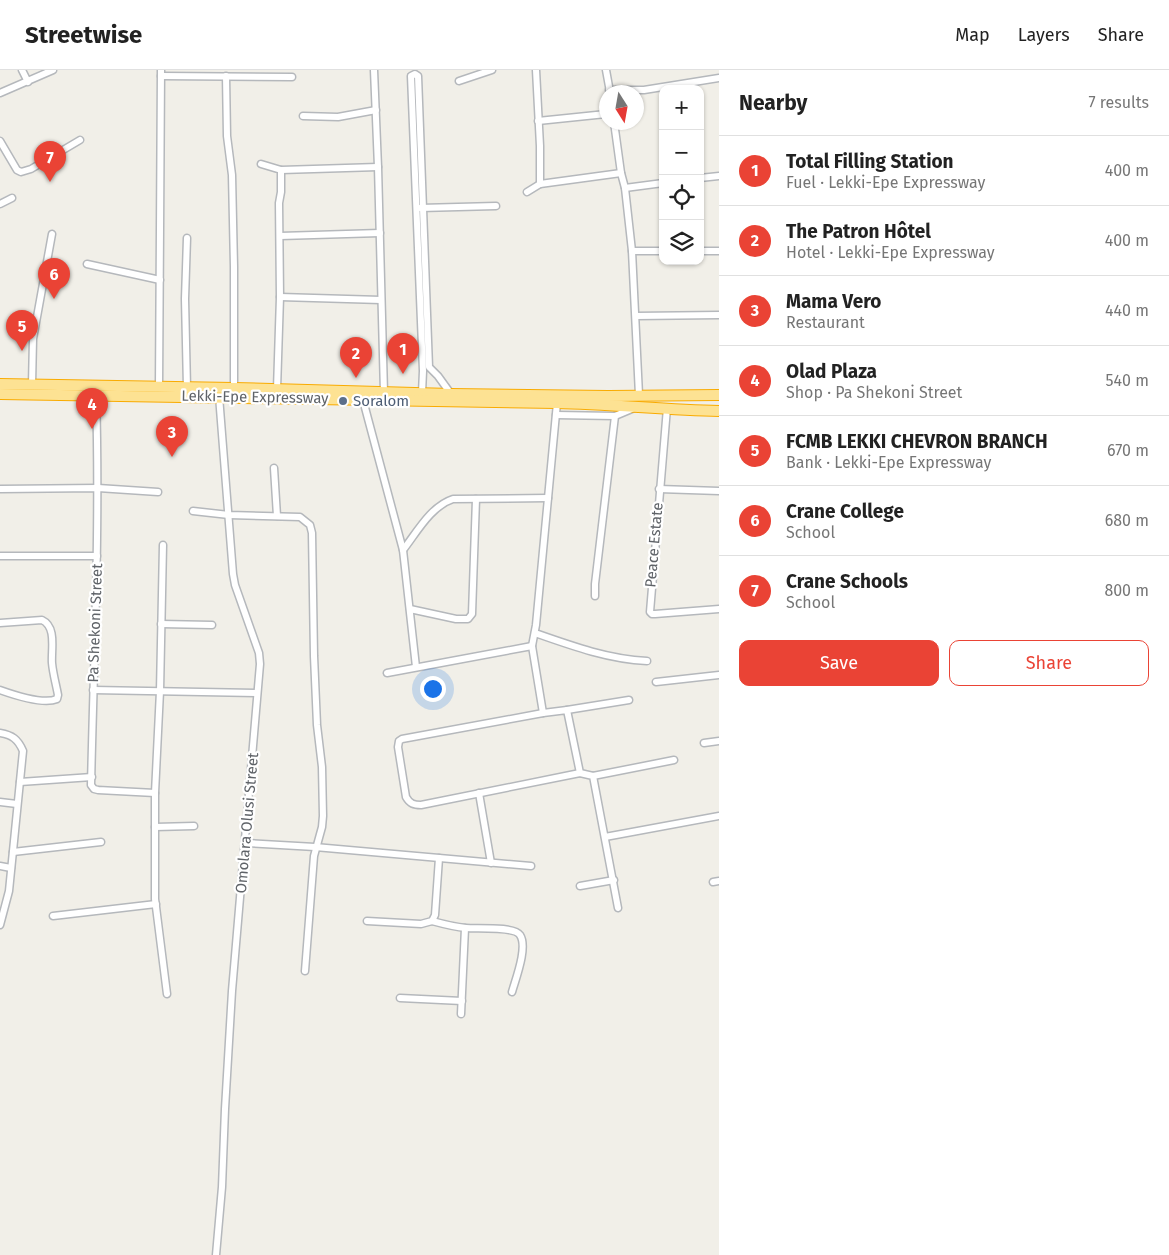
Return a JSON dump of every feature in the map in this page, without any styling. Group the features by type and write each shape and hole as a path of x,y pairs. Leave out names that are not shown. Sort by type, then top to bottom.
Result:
{"highway":[{"name":"Lekki-Epe Expressway","path":"0,384 451,394 719,394"},
{"name":"Lekki-Epe Expressway","path":"0,394 219,396 557,403 719,411"}],"street":[{"path":"22,70 28,82"},
{"path":"0,93 53,70"},
{"path":"374,70 384,393"},
{"path":"459,81 492,70"},
{"path":"536,70 540,184"},
{"path":"606,70 609,85"},
{"path":"159,388 161,73 226,76 269,74 292,77"},
{"path":"420,208 411,76 415,74 418,76 420,208 425,329 429,367 451,394"},
{"path":"226,76 227,136 232,174 234,388"},
{"path":"691,85 719,78"},
{"path":"644,90 659,89"},
{"path":"303,116 338,117 376,110"},
{"path":"538,121 599,115"},
{"path":"615,130 625,188 632,251 639,395"},
{"path":"0,141 17,170 22,172 31,169 80,140"},
{"path":"261,164 281,170 378,167"},
{"path":"277,389 281,170"},
{"path":"527,192 540,184 621,173"},
{"path":"704,178 719,176"},
{"path":"625,188 659,184"},
{"path":"0,204 12,198"},
{"path":"420,208 496,206"},
{"path":"280,236 380,233"},
{"path":"32,385 33,339 52,234"},
{"path":"187,388 185,299 188,238"},
{"path":"632,251 659,251"},
{"path":"704,251 719,251"},
{"path":"87,264 160,280"},
{"path":"280,297 381,300"},
{"path":"636,316 719,315"},
{"path":"422,393 425,329"},
{"name":"Pa Shekoni Street","path":"92,777 98,556 96,395"},
{"name":"Omolara Olusi Street","path":"216,1255 222,1188 232,991 258,693 259,653 235,585 219,396"},
{"path":"363,400 403,550 416,668"},
{"path":"543,713 532,646 535,633 557,403"},
{"path":"556,415 615,416 638,406"},
{"name":"Peace Estate","path":"667,408 650,612 655,614 719,609"},
{"path":"595,596 615,416"},
{"path":"274,468 277,516"},
{"path":"0,489 98,488 158,492"},
{"path":"659,489 719,491"},
{"path":"403,550 434,510 453,499 548,498"},
{"path":"410,609 456,620 468,618 472,614 476,499"},
{"path":"193,511 230,515 300,517 310,525 312,533 314,666 317,725 322,767 323,816 322,828 315,848 305,971"},
{"path":"163,545 155,827 156,904 167,994"},
{"path":"0,556 98,556"},
{"path":"0,623 42,620 49,625 52,634 52,665 58,695 56,699 46,701 14,696 0,690"},
{"path":"161,624 212,625"},
{"path":"535,633 605,656 647,661"},
{"path":"387,673 532,646"},
{"path":"656,682 719,676"},
{"path":"93,690 258,693"},
{"path":"629,700 543,713 402,739 398,747 406,797 414,805 421,805 580,774 592,776 674,760"},
{"path":"567,710 580,774"},
{"path":"0,733 14,737 19,742 23,751 14,852 6,905 0,925"},
{"path":"704,743 719,741"},
{"path":"592,776 618,908"},
{"path":"20,782 92,777 91,785 94,789 155,794"},
{"path":"479,793 491,863"},
{"path":"0,802 17,804"},
{"path":"605,837 719,816"},
{"path":"155,827 194,826"},
{"path":"14,852 101,842"},
{"path":"246,843 531,866"},
{"path":"432,921 435,916 439,858"},
{"path":"0,866 11,868"},
{"path":"580,886 614,880"},
{"path":"53,916 156,904"},
{"path":"367,921 421,924 432,921 465,928 517,932 521,935 523,950 512,992"},
{"path":"461,1014 465,928"},
{"path":"400,998 462,1001"}],"place":[{"name":"Crane Schools","path":"50,182"},
{"name":"Crane College","path":"54,299"},
{"name":"FCMB LEKKI CHEVRON BRANCH","path":"22,351"},
{"name":"Total Filling Station","path":"403,374"},
{"name":"The Patron Hôtel","path":"356,378"},
{"name":"Soralom","path":"343,401"},
{"name":"Olad Plaza","path":"92,429"},
{"name":"Mama Vero","path":"172,457"}]}
